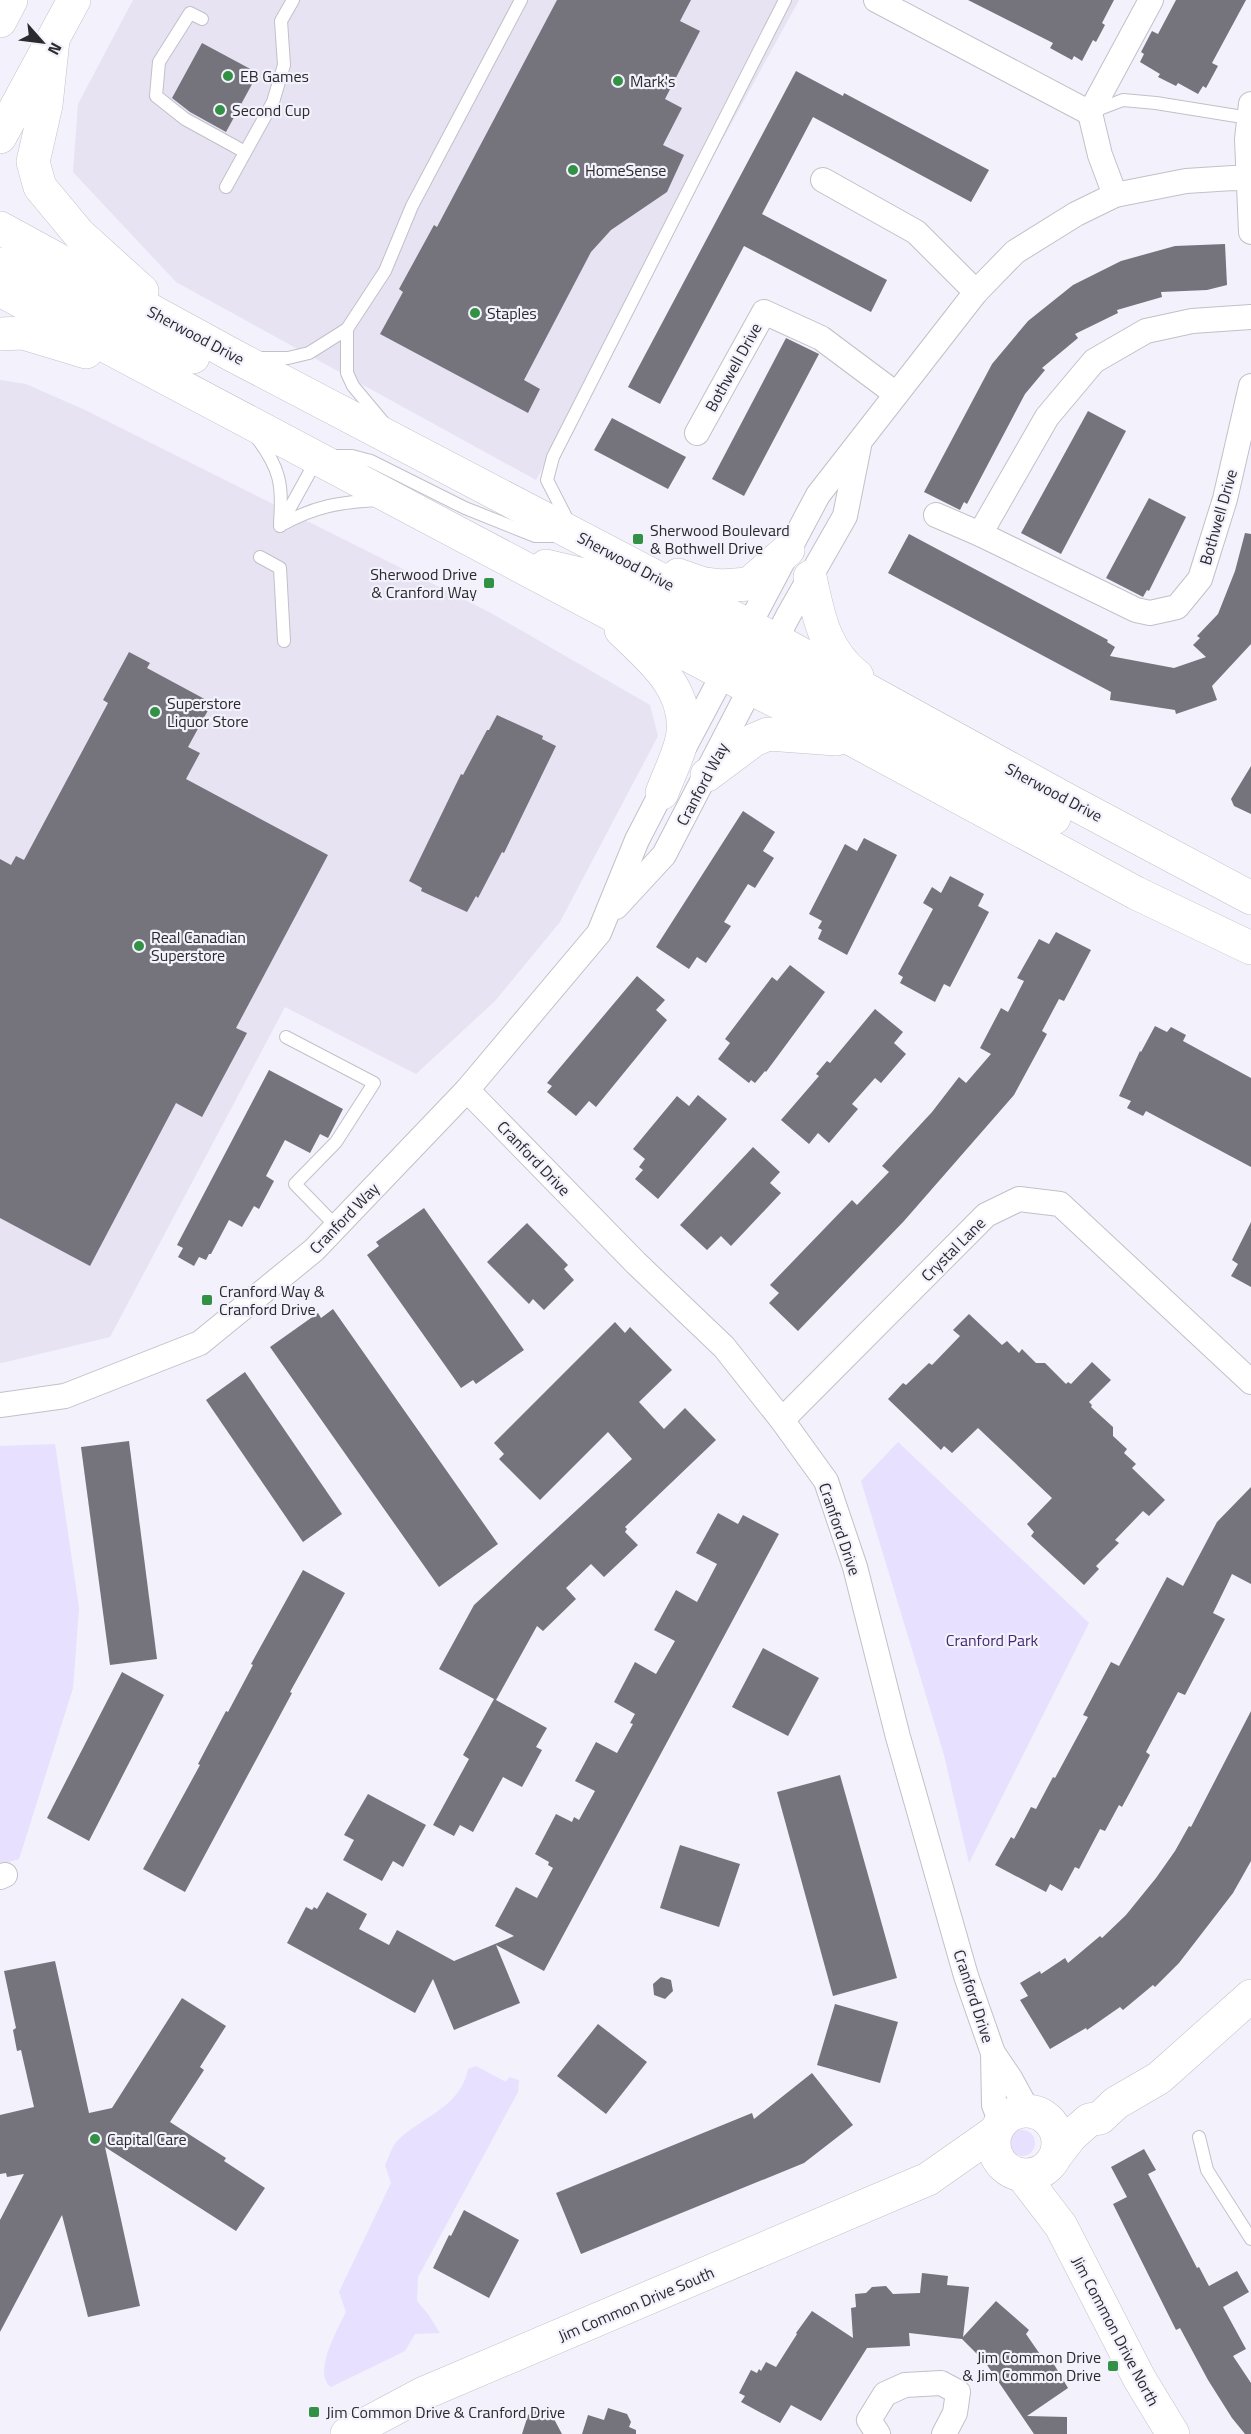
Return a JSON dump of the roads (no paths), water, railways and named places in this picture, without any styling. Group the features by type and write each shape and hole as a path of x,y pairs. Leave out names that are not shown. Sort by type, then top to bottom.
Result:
{"main road":[{"path":"0,21 11,0"},
{"path":"0,137 74,0"},
{"path":"53,40 45,105 33,162 40,187 79,234 181,327"},
{"name":"Sherwood Drive","path":"0,228 236,357 651,575 855,741 1136,893 1251,948"},
{"path":"0,264 206,363 314,397"},
{"name":"Sherwood Drive","path":"0,290 598,607 750,657 925,722 1251,898"},
{"path":"0,334 23,333 151,370"},
{"path":"651,575 670,572 704,584 722,586 749,584 788,550"},
{"path":"497,554 593,577 642,598 1055,819 1185,863"},
{"path":"810,577 820,623 830,646 841,660 854,674 925,722"},
{"path":"598,607 674,686 683,710 683,734 662,793"},
{"path":"707,775 754,740 768,734 855,741"},
{"path":"1116,2103 1015,2120 994,2142 998,2157 1017,2173 1044,2169 1071,2136 1089,2120 1100,2118 1116,2103 1158,2078 1251,1996"},
{"path":"1015,2120 1052,2124 1058,2142 1056,2157"},
{"name":"Jim Common Drive South","path":"347,2434 422,2394 928,2179 1015,2120"},
{"name":"Jim Common Drive North","path":"1056,2157 1061,2226"},
{"name":"Jim Common Drive South","path":"928,2179 987,2170 1017,2173"},
{"name":"Jim Common Drive North","path":"1017,2173 1061,2226 1139,2378 1173,2434"}],"street":[{"path":"876,0 1090,113"},
{"path":"1115,195 1100,155 1090,113 1151,0"},
{"path":"1250,111 1251,232"},
{"path":"750,657 788,550 818,495 976,292 1015,252 1076,214 1115,195 1186,181 1249,179"},
{"path":"823,180 916,232 976,292"},
{"name":"Bothwell Drive","path":"696,434 764,312 821,338 896,394"},
{"path":"980,534 1047,417 1094,361 1146,331 1192,321 1251,317"},
{"name":"Bothwell Drive","path":"936,515 1136,610 1150,613 1177,607 1200,579 1225,499 1251,386"},
{"path":"750,657 810,577 845,516 860,441"},
{"name":"Cranford Way","path":"608,915 664,855 707,775 750,657"},
{"name":"Cranford Way","path":"0,1405 65,1396 200,1343 314,1251 467,1090 599,933 637,840 662,793 750,657"},
{"name":"Cranford Drive","path":"467,1090 636,1263 724,1347 782,1420 826,1481 855,1567 901,1749 966,1976 993,2053 1010,2078 1015,2120"},
{"name":"Crystal Lane","path":"782,1420 986,1215 1019,1199 1060,1204 1251,1383"},
{"path":"878,2434 869,2420 885,2394 905,2385 941,2383 958,2392 955,2413 944,2434"}],"lane":[{"path":"226,187 273,102 284,64 281,21 293,0"},
{"path":"236,357 288,358 309,353 347,329 385,271 412,206 521,0"},
{"path":"579,537 547,480 553,457 785,0"},
{"path":"202,19 190,13 159,62 156,96 185,119 245,152"},
{"path":"1090,113 1124,100 1250,111"},
{"path":"347,329 347,373 353,387 380,416 395,439"},
{"path":"237,415 271,457 279,476 282,491 280,526"},
{"path":"280,526 318,458 352,456 371,461 465,508 535,536 579,537"},
{"path":"280,526 321,506 346,501 396,500"},
{"path":"260,556 280,568 284,641"},
{"path":"286,1036 374,1083 336,1142 295,1184 337,1227"},
{"path":"1199,2137 1207,2170 1251,2239"}],"place":[{"name":"EB Games","path":"228,76"},
{"name":"Mark's","path":"618,81"},
{"name":"Second Cup","path":"220,110"},
{"name":"HomeSense","path":"573,170"},
{"name":"Staples","path":"475,313"},
{"name":"Sherwood Boulevard & Bothwell Drive","path":"638,539"},
{"name":"Sherwood Drive & Cranford Way","path":"489,583"},
{"name":"Superstore Liquor Store","path":"155,712"},
{"name":"Real Canadian Superstore","path":"139,946"},
{"name":"Cranford Way & Cranford Drive","path":"207,1300"},
{"name":"Capital Care","path":"95,2139"},
{"name":"Jim Common Drive & Jim Common Drive","path":"1113,2366"},
{"name":"Jim Common Drive & Cranford Drive","path":"314,2412"}],"park label":[{"name":"Cranford Park","path":"992,1640"}]}
